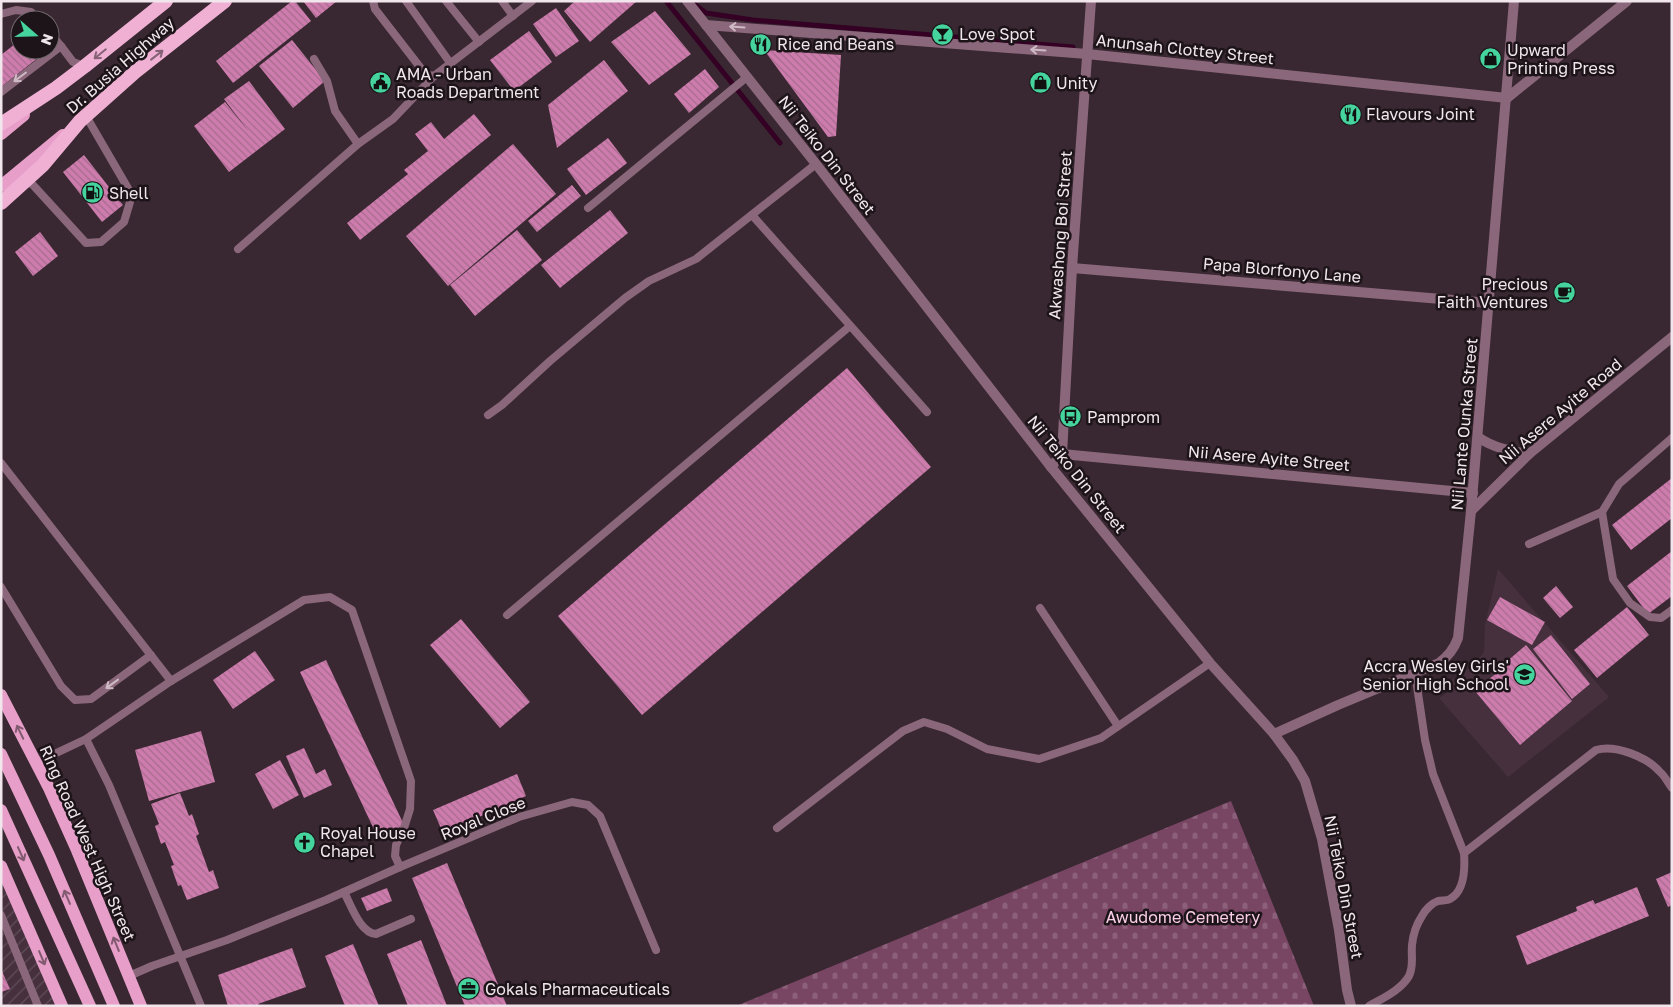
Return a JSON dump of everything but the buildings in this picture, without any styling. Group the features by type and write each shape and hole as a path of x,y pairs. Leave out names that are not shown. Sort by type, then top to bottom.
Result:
{"highway":[{"name":"Dr. Busia Highway","path":"1,124 56,88 166,1"},
{"name":"Dr. Busia Highway","path":"1,203 43,165 83,119 135,72 225,1"}],"main road":[{"path":"1,134 56,88"},
{"path":"1,186 83,119"},
{"name":"Ring Road West High Street","path":"1,695 49,788 76,848 140,1006"},
{"path":"1,754 49,855 114,1006"},
{"path":"1,810 90,1006"},
{"path":"1,866 62,1006"}],"street":[{"name":"Nii Teiko Din Street","path":"687,1 1051,467 1210,663 1274,734 1293,760 1305,781 1322,839 1351,1006"},
{"name":"Akwashong Boi Street","path":"1062,454 1072,268 1091,1"},
{"name":"Nii Lante Ounka Street","path":"1274,734 1448,657 1454,649 1458,638 1472,511 1514,1"},
{"path":"1506,98 1627,1"},
{"name":"Anunsah Clottey Street","path":"706,24 1087,54 1506,98"},
{"name":"Papa Blorfonyo Lane","path":"1072,268 1489,303"},
{"name":"Nii Asere Ayite Road","path":"1472,511 1529,454 1672,337"},
{"path":"1478,437 1486,443 1507,451 1529,454"},
{"path":"1051,467 1062,454"},
{"name":"Nii Asere Ayite Street","path":"1062,454 1473,493"}],"lane":[{"path":"373,1 375,8 423,71 434,76"},
{"path":"406,1 451,64"},
{"path":"446,1 479,42"},
{"path":"502,1 513,16"},
{"path":"238,249 358,144 393,119 434,76 532,1"},
{"path":"1,92 61,46 73,62 85,66"},
{"path":"314,60 327,81 335,111 358,144"},
{"path":"588,208 747,77"},
{"path":"26,180 33,185 86,243 101,242 124,222 130,202 129,190 83,119"},
{"path":"488,415 502,406 550,361 624,298 649,281 696,259 816,164"},
{"path":"752,215 927,412"},
{"path":"507,615 850,326"},
{"path":"1530,544 1602,512 1619,484 1672,438"},
{"path":"1,463 171,681"},
{"path":"1602,512 1612,579 1630,602 1650,617 1661,618 1672,610"},
{"path":"1,587 61,686 75,700 91,699 151,655"},
{"path":"35,763 86,739 171,681 304,600 330,597 352,610 412,781 410,809 396,845 395,856 400,866"},
{"path":"1040,608 1118,726"},
{"path":"777,828 903,731 924,722 947,729 987,749 1039,759 1100,738 1210,663"},
{"path":"1369,1006 1401,986 1409,975 1412,966 1413,940 1420,920 1431,906 1438,901 1450,899 1457,892 1463,879 1465,866 1464,853 1433,774 1425,740 1415,673"},
{"path":"86,739 109,785 201,1006"},
{"path":"1464,853 1596,750 1605,747 1620,749 1652,764 1672,788"},
{"name":"Royal Close","path":"129,976 227,940 519,817 572,802 588,805 600,816 656,950"},
{"path":"344,892 364,930 371,934 376,934 411,919"},
{"path":"1,915 38,1006"}],"shaded area":[{"name":"Accra Wesley Girls' Senior High School","path":"1498,569 1609,697 1508,777 1439,698 1450,691 1445,684 1473,666 1484,652 1485,625"},
{"path":"1,879 56,1006 1,1006"}],"green space":[{"name":"Awudome Cemetery","path":"1231,801 1314,1006 736,1006"}],"waterway":[{"path":"666,1 780,143"},
{"path":"693,3 706,13 753,20 1073,47"}],"place":[{"name":"Love Spot","path":"943,34"},
{"name":"Rice and Beans","path":"761,44"},
{"name":"Upward Printing Press","path":"1491,59"},
{"name":"AMA - Urban Roads Department","path":"380,83"},
{"name":"Unity","path":"1040,83"},
{"name":"Flavours Joint","path":"1350,114"},
{"name":"Shell","path":"93,193"},
{"name":"Precious Faith Ventures","path":"1564,293"},
{"name":"Pamprom","path":"1071,417"},
{"name":"Accra Wesley Girls' Senior High School","path":"1525,675"},
{"name":"Royal House Chapel","path":"304,842"},
{"name":"Gokals Pharmaceuticals","path":"469,989"}]}
